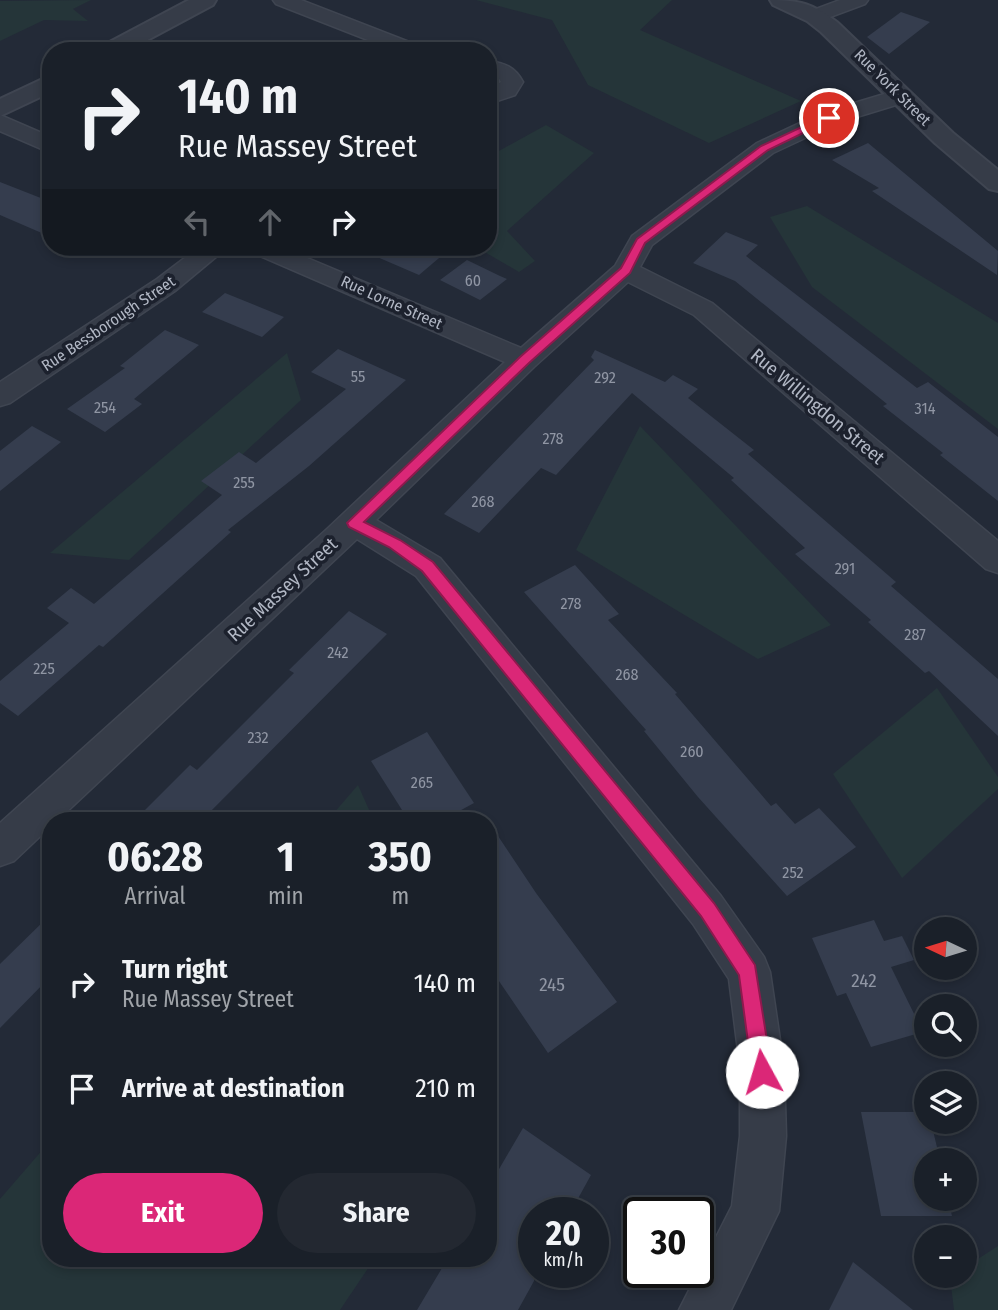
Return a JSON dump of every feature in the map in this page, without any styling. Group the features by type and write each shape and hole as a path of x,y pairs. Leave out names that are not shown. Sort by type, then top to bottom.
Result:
{"street":[{"path":"127,42 205,0"},
{"path":"283,0 392,42"},
{"name":"Rue York Street","path":"781,0 815,16 849,44 944,138 998,183"},
{"path":"815,16 858,0"},
{"path":"497,69 509,75 512,82 507,90 497,94"},
{"path":"0,110 42,87"},
{"name":"Rue Massey Street","path":"0,848 354,523 524,360 626,270 641,241 765,148 829,118 901,96"},
{"path":"0,122 42,142"},
{"name":"Rue Bessborough Street","path":"0,396 166,285 203,256"},
{"name":"Rue Lorne Street","path":"281,256 524,360"},
{"name":"Rue Willingdon Street","path":"626,270 703,309 998,560"},
{"path":"354,523 428,566 707,910 748,972 762,1067 764,1136 755,1211 705,1310"}],"shaded area":[{"path":"91,0 73,9 88,21 44,20 0,41 0,1"},
{"path":"476,0 672,0 640,30 801,101 709,143 588,85 552,20"},
{"path":"546,125 594,153 507,231 535,261 519,272 491,256 497,256 497,152"},
{"path":"807,206 998,323 998,429 812,287 770,217"},
{"path":"287,353 301,400 129,560 50,553"},
{"path":"640,426 831,625 758,659 576,550"},
{"path":"937,688 998,777 998,789 902,878 833,774"},
{"path":"358,785 370,812 335,812"},
{"path":"42,1150 42,1267 369,1267 340,1310 0,1310 0,1199"},
{"path":"998,1246 998,1310 954,1310 951,1288 977,1288 977,1260"}],"building":[{"path":"901,12 930,22 889,54 867,37"},
{"path":"868,143 998,251 997,275 872,191 879,188 832,160"},
{"path":"0,182 42,198 42,233 0,215"},
{"path":"726,232 758,245 746,256 917,388 928,382 998,437 998,501 883,406 887,404 735,281 693,263"},
{"path":"375,256 441,256 419,275"},
{"path":"467,260 507,279 480,300 440,280"},
{"path":"225,293 284,317 262,337 202,312"},
{"path":"165,330 199,345 134,399 142,404 105,432 67,409 125,368 120,366"},
{"path":"338,349 406,380 309,466 228,530 231,532 103,647 99,645 18,716 0,703 0,681 69,623 47,608 71,588 94,604 222,495 201,481 239,452 256,463 346,389 311,372"},
{"path":"595,350 665,382 673,375 698,389 688,398 754,450 748,454 896,582 891,586 998,679 998,736 929,671 925,673 868,622 871,620 795,554 805,548 731,480 734,478 632,393 556,475 541,468 479,533 444,514 594,360 591,357"},
{"path":"32,426 61,442 0,491 0,451"},
{"path":"575,565 619,614 608,620 677,693 675,694 771,806 776,803 795,824 819,808 856,847 787,896 698,797 644,731 646,730 524,592"},
{"path":"349,611 387,634 210,812 143,812 190,765 197,770 294,673 289,670"},
{"path":"427,732 474,803 458,812 403,812 371,761"},
{"path":"497,834 536,893 617,1002 548,1053 497,978"},
{"path":"874,920 884,941 902,936 914,960 891,967 914,1014 914,1035 871,1047 846,993 837,996 812,938"},
{"path":"42,923 42,985 0,1028 0,964"},
{"path":"861,1112 914,1112 914,1134 934,1134 937,1148 914,1148 914,1211 951,1211 952,1216 881,1216"},
{"path":"523,1128 591,1175 579,1197 518,1197 518,1288 530,1288 518,1310 417,1310 443,1267 497,1267 497,1173"},
{"path":"853,1262 913,1310 829,1310"}],"route":[{"path":"762,1072 748,972 707,910 428,566 354,523 524,360 626,270 641,241 765,148 829,118"}]}
